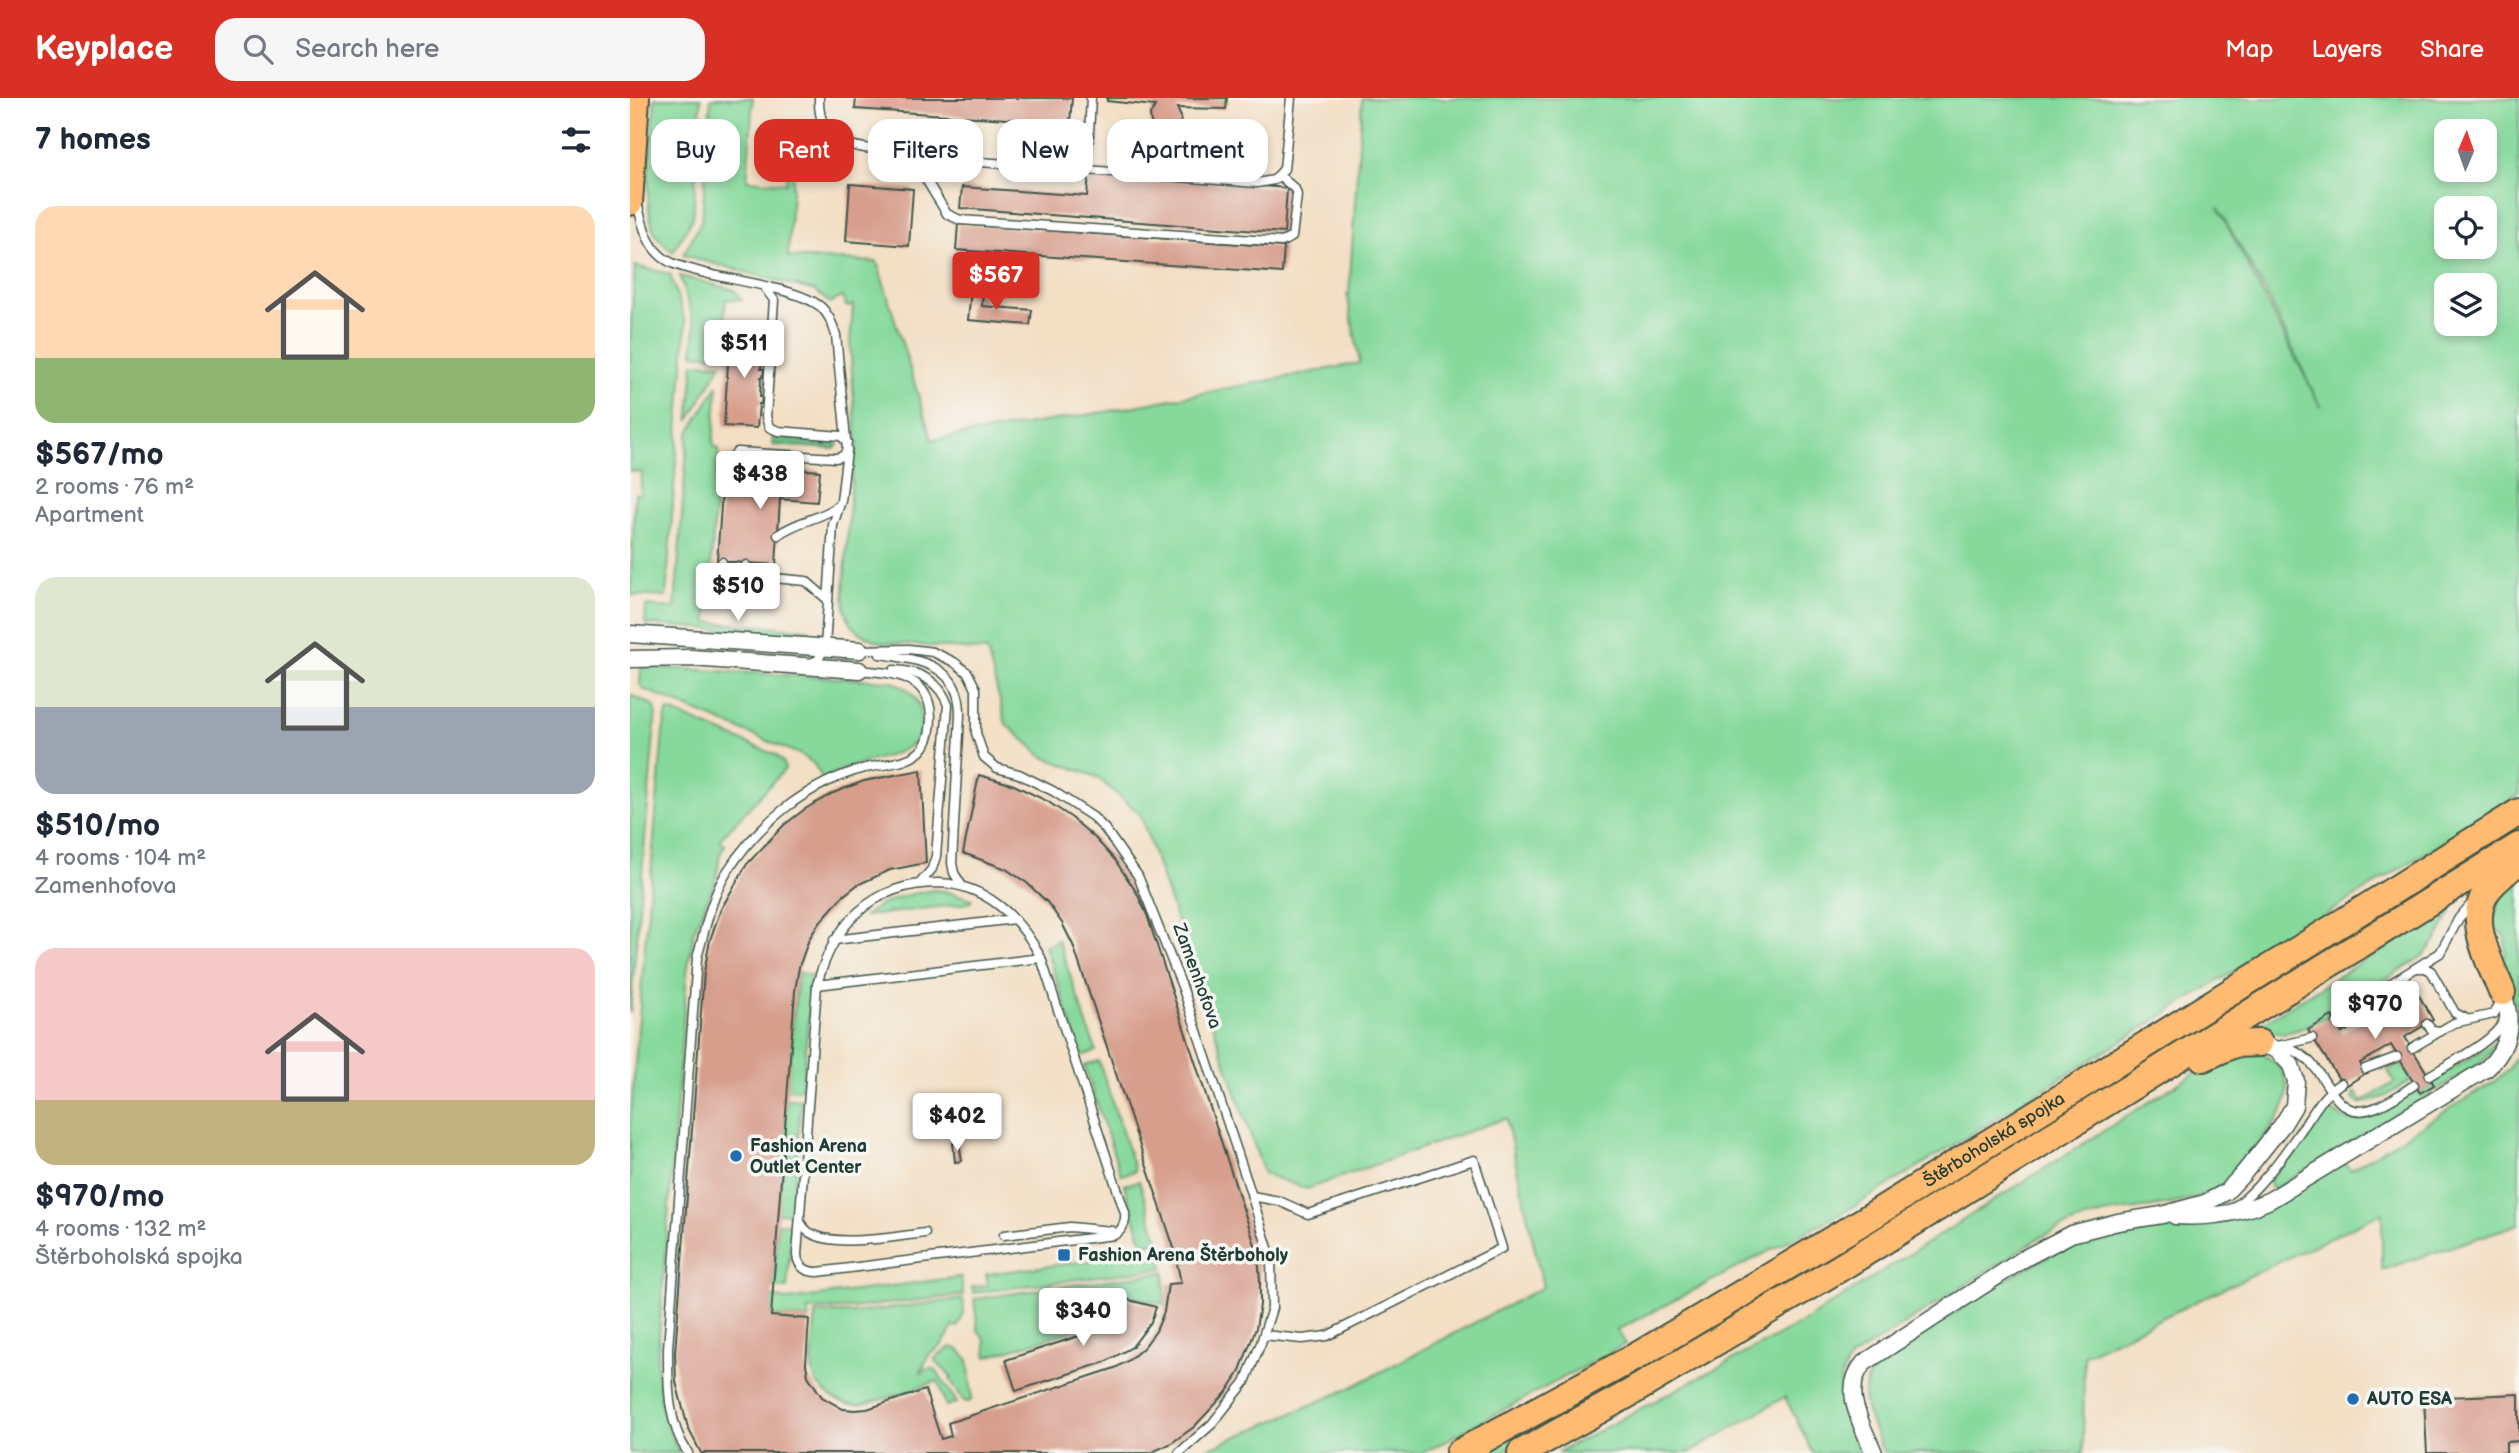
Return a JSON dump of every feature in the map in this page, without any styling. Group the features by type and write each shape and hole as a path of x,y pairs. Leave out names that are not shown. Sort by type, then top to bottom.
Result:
{"highway":[{"name":"Štěrboholská spojka","path":"1459,1453 1642,1353 1865,1220 2519,812"},
{"name":"Štěrboholská spojka","path":"1521,1453 1773,1309 2519,846"},
{"path":"2502,992 2486,952 2480,928 2482,901 2490,887 2519,861"},
{"path":"2035,1147 2222,1048 2246,1043 2270,1044"}],"main road":[{"path":"631,195 637,98"}],"street":[{"name":"Zamenhofova","path":"630,634 860,650"},
{"path":"630,659 691,658 859,670"},
{"path":"2162,1215 2213,1215 2243,1210 2270,1200 2486,1069 2501,1054 2509,1030 2509,1013 2502,992"},
{"path":"1874,1453 1857,1413 1853,1391 1855,1376 1864,1363 2045,1247 2071,1234 2093,1227 2162,1215 2204,1203 2226,1192 2290,1115 2294,1106 2296,1088 2291,1065 2270,1044"}],"lane":[{"path":"819,98 820,116 829,131 836,138 868,149"},
{"path":"1090,119 1091,98"},
{"path":"1093,170 1257,183 1274,180 1280,176 1286,161 1291,98"},
{"path":"927,182 947,214 960,220 1282,242 1293,237 1297,195 1292,186 1280,176"},
{"path":"631,195 648,239 664,258 677,265 763,286 814,303 826,313 834,326 847,447 841,501 834,519 825,648 818,660 802,666"},
{"path":"763,286 774,300 766,417 769,427 778,431 841,436 847,447"},
{"path":"727,492 729,461 737,452 836,458 843,456 847,447"},
{"path":"778,535 794,524 835,509 841,501"},
{"path":"722,562 727,573 806,581 828,600"},
{"path":"746,565 748,572 757,576"},
{"name":"Zamenhofova","path":"860,650 921,662 942,672 955,686 960,708 952,863 963,887"},
{"name":"Zamenhofova","path":"860,650 921,650 944,656 962,667 973,680 976,689 978,746 989,763 1054,791 1094,817 1105,829 1138,876 1183,989 1271,1258 1272,1308 1245,1382 1212,1424 1179,1453"},
{"path":"630,666 648,660"},
{"path":"859,670 904,670 919,674 939,688 948,705 936,856 930,873 917,884"},
{"path":"688,1453 681,1442 668,1393 668,1349 697,958 707,920 726,873 760,830 800,796 844,775 907,759 923,748 928,738 931,714 924,692 907,677 859,670"},
{"path":"947,883 963,887 1000,905 1027,933 1041,958 1125,1213 1125,1223 1114,1235 818,1272 804,1269 797,1259 817,985 825,958 834,940 852,916 875,899 917,884 947,883"},
{"path":"2357,1011 2372,995 2440,953 2459,918 2490,887"},
{"path":"834,940 1015,919"},
{"path":"817,985 1041,958"},
{"path":"2417,968 2431,971 2455,1013 2468,1018"},
{"path":"2337,1023 2400,992 2406,993 2410,998"},
{"path":"2412,1048 2454,1023 2494,1014 2500,1007 2502,992"},
{"path":"2429,1076 2498,1031 2505,1017 2502,992"},
{"path":"2427,1024 2432,1030 2441,1031"},
{"path":"2270,1044 2302,1042 2312,1038"},
{"path":"2270,1044 2310,1062 2342,1105 2348,1109 2361,1111 2381,1106 2414,1085"},
{"path":"2364,1069 2397,1057"},
{"path":"2213,1215 2235,1207 2257,1187 2322,1097 2341,1083"},
{"path":"1252,1196 1279,1202 1308,1214 1474,1160 1503,1248 1327,1336 1302,1339 1264,1335"},
{"path":"800,1220 808,1233 845,1241 925,1233"},
{"path":"1004,1235 1070,1227 1112,1231 1125,1223"}],"green space":[{"path":"655,98 701,98 700,119 653,119"},
{"path":"711,98 753,98 747,180 793,182 788,257 877,262 932,440 1104,412 1360,363 1347,294 1362,98 2519,98 2519,795 1850,1209 1617,1330 1626,1344 1423,1453 1198,1453 1348,1389 1543,1287 1506,1118 1307,1189 1264,1174 1140,814 1097,777 1043,757 1006,724 987,651 880,642 862,634 847,617 844,589 852,472 857,446 850,343 853,305 847,307 842,297 830,303 815,291 683,255 702,220 705,182 740,182 740,119 709,119","holes":["2218,207 2267,295 2321,408"]},
{"path":"651,144 651,182 695,182 693,217 673,252 655,233 651,220 649,167"},
{"path":"635,266 670,274 686,324 666,597 630,595 635,494 640,494 642,472 630,471 630,339"},
{"path":"680,276 734,290 742,300 726,299 722,356 693,354 695,326"},
{"path":"694,363 721,364 689,421"},
{"path":"718,385 713,442 719,449 707,622 805,629 810,630 809,636 645,624 646,606 675,608 688,434"},
{"path":"773,436 835,440 838,445 834,449 772,445"},
{"path":"641,668 889,681 904,687 915,698 922,722 920,733 907,748 897,753 823,779 813,763 799,754 643,689 640,684"},
{"path":"630,695 653,705 656,710 630,1014"},
{"path":"667,712 776,755 783,762 785,769 720,839 725,845 720,854 716,881 694,930 687,972 657,1362 663,1409 679,1453 630,1453 630,1124 663,732"},
{"path":"2519,824 2519,833 1846,1251 1843,1249 1843,1247"},
{"path":"2519,875 2519,1014 2494,957 2506,955 2505,935 2493,927 2500,898 2507,886"},
{"path":"933,890 972,899 969,903 865,916 888,901"},
{"path":"2451,909 2451,913 2424,955 2324,1018 2285,1033 2264,1032 2260,1029 2261,1024"},
{"path":"1058,940 1096,1051 1082,1056 1045,946"},
{"path":"798,972 812,976 802,1090 787,1089"},
{"path":"2498,1041 2492,1052 2476,1066 2274,1189 2270,1187 2269,1181 2305,1134 2329,1109 2343,1118 2358,1121 2382,1112 2418,1090 2420,1093 2434,1085 2432,1081"},
{"path":"2519,1052 2519,1224 2382,1270 2382,1213 2084,1355 2083,1453 1884,1453 1865,1405 1866,1383 1872,1372 1882,1360 2011,1276 2070,1245 2103,1234 2127,1229 2224,1221 2345,1163 2350,1170 2495,1081 2508,1070"},
{"path":"2260,1053 2276,1064 2284,1075 2286,1101 2274,1124 2224,1183 2191,1199 2095,1216 2047,1234 1851,1358 1843,1373 1840,1388 1849,1419 1846,1421 1859,1453 1813,1453 1785,1397 1689,1453 1557,1453 1798,1325 2220,1057"},
{"path":"1099,1061 1135,1171 1121,1175 1084,1065"},
{"path":"2401,1063 2412,1080 2384,1097 2360,1104 2353,1099 2355,1091 2362,1102 2395,1082 2388,1071"},
{"path":"787,1099 801,1100 793,1214 778,1213"},
{"path":"1139,1181 1159,1242 1143,1244 1124,1185"},
{"path":"778,1223 792,1225 787,1288 773,1287"},
{"path":"1160,1252 1163,1268 973,1293 972,1287 988,1285 986,1274"},
{"path":"1165,1272 1164,1304 1120,1294 1109,1313 1094,1324 987,1357 985,1339 978,1330 974,1299"},
{"path":"961,1277 963,1295 843,1309 808,1310 809,1319 771,1316 772,1297 787,1300"},
{"path":"1767,1294 1769,1297 1528,1438 1500,1453 1482,1453"},
{"path":"963,1299 963,1314 957,1327 954,1326 941,1346 929,1354 921,1373 930,1368 936,1370 957,1403 946,1406 938,1381 871,1402 848,1404 829,1395 815,1379 812,1359 816,1313 851,1313"},
{"path":"950,1347 958,1349 968,1359 972,1399 969,1402 964,1401 950,1379 952,1377 935,1361 935,1358"}],"building":[{"path":"856,98 1072,98 1070,119 1009,119 855,109"},
{"path":"1107,98 1227,98 1226,109 1177,108 1181,119 1150,119 1155,106 1107,101"},
{"path":"1093,173 1107,174 1107,182 1208,182 1287,188 1284,233 960,208 962,187 1087,196 1088,182 1093,182"},
{"path":"850,184 913,189 909,246 846,241"},
{"path":"958,224 1284,247 1282,273 956,250"},
{"path":"971,290 983,291 982,306 1032,310 1030,325 968,320"},
{"path":"730,332 764,334 762,397 757,428 724,426"},
{"path":"737,465 820,471 817,502 780,499 776,565 717,561 722,492 735,493"},
{"name":"Fashion Arena Outlet Center","path":"921,770 926,863 890,870 857,885 843,896 809,939 799,967 771,1316 809,1319 806,1364 808,1376 822,1397 843,1409 855,1410 867,1409 925,1390 941,1439 951,1436 948,1423 1115,1368 1129,1360 1144,1347 1156,1331 1164,1312 1168,1284 1181,1283 1174,1248 1073,945 1062,923 1047,902 1027,883 1006,869 963,853 979,775 1014,785 1047,801 1095,838 1115,860 1137,893 1147,915 1258,1254 1260,1305 1256,1328 1239,1373 1226,1393 1194,1427 1170,1444 1150,1453 701,1453 688,1428 676,1382 675,1353 704,972 710,940 721,909 747,864 784,825 833,793 864,781"},
{"path":"2418,994 2433,1020 2405,1037 2434,1085 2420,1093 2391,1045 2360,1063 2366,1073 2344,1087 2308,1030 2332,1016 2342,1033 2402,997 2405,1002"},
{"path":"953,1143 959,1143 962,1161 955,1162"},
{"path":"1125,1299 1156,1307 1151,1322 1132,1347 1105,1362 1016,1391 1006,1360 1100,1329 1111,1321"},
{"path":"2519,1394 2519,1441 2506,1442 2506,1453 2427,1453 2424,1398"}],"place":[{"name":"Fashion Arena Outlet Center","path":"736,1156"},
{"name":"Fashion Arena Štěrboholy","path":"1064,1255"},
{"name":"AUTO ESA","path":"2353,1399"}]}
